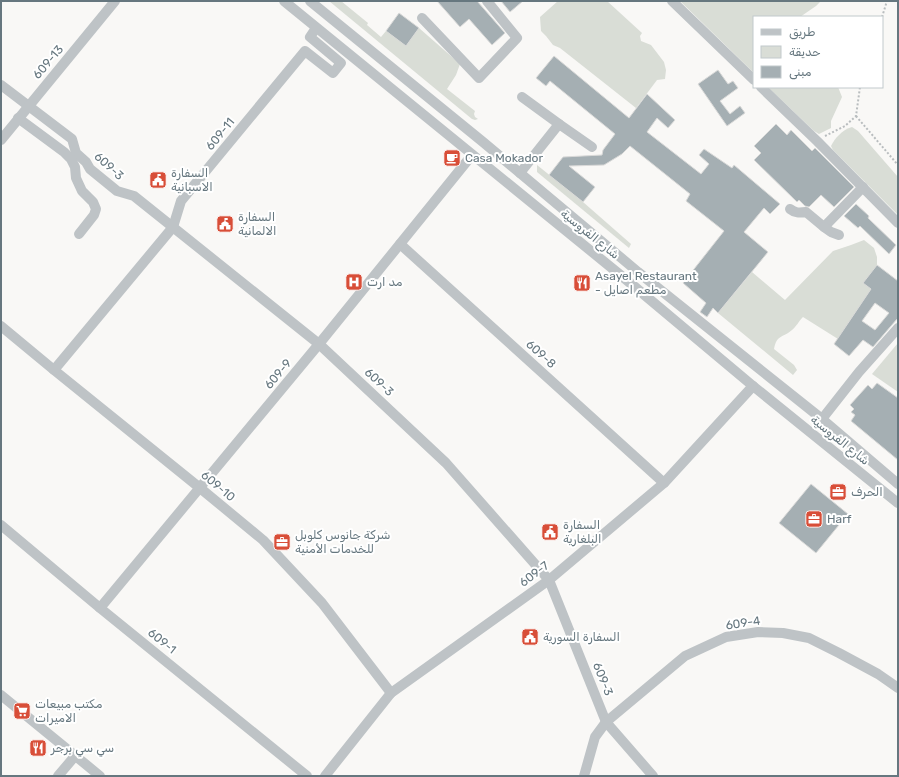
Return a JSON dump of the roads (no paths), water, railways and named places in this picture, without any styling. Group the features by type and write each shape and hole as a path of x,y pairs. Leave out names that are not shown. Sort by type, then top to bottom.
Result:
{"street":[{"name":"609-13","path":"1,140 115,1"},
{"name":"شارع الفروسية","path":"284,1 629,282 753,386 898,503"},
{"name":"شارع الفروسية","path":"310,1 638,272 822,419 898,484"},
{"path":"422,18 479,78 517,38 487,1"},
{"path":"672,1 753,79"},
{"name":"609-11","path":"54,370 173,227 181,201 305,51 333,73 341,63 310,37 316,28"},
{"name":"609-3","path":"1,85 72,139 76,153 86,162 90,169 117,191 134,196 319,344 446,463 549,580 606,722 654,776"},
{"path":"762,88 898,223"},
{"path":"522,97 592,147"},
{"path":"18,118 64,152 71,159 76,178 82,191 93,202 96,209 94,215 79,234"},
{"path":"520,173 559,124"},
{"name":"609-9","path":"100,608 319,344 472,155"},
{"path":"824,227 863,187"},
{"path":"790,209 794,212 806,212 831,232 839,235"},
{"name":"609-8","path":"400,244 664,483"},
{"path":"629,282 638,272"},
{"name":"609-10","path":"1,326 263,540 322,603 392,693"},
{"path":"822,419 859,372 898,328"},
{"name":"609-7","path":"325,776 392,693 549,580 664,483 753,386"},
{"name":"609-1","path":"1,525 100,608 307,776"},
{"name":"609-4","path":"584,776 595,737 606,722 685,656 726,637 758,632 783,633 809,638 839,652 878,674 898,688"},
{"path":"3,701 100,776"},
{"path":"58,776 75,756"}],"place":[{"name":"Casa Mokador","path":"452,158"},
{"name":"السفارة الاسبانية","path":"158,180"},
{"name":"السفارة الالمانية","path":"225,224"},
{"name":"مد ارت","path":"354,282"},
{"name":"Asayel Restaurant - مطعم اصايل","path":"582,283"},
{"name":"الحرف","path":"838,492"},
{"name":"Harf","path":"814,519"},
{"name":"السفارة البلغارية","path":"550,532"},
{"name":"شركة جانوس كلوبل للخدمات الأمنية","path":"282,542"},
{"name":"السفارة السورية","path":"530,637"},
{"name":"مكتب مبيعات الاميرات","path":"22,711"},
{"name":"سي سي برجر","path":"38,748"}]}
